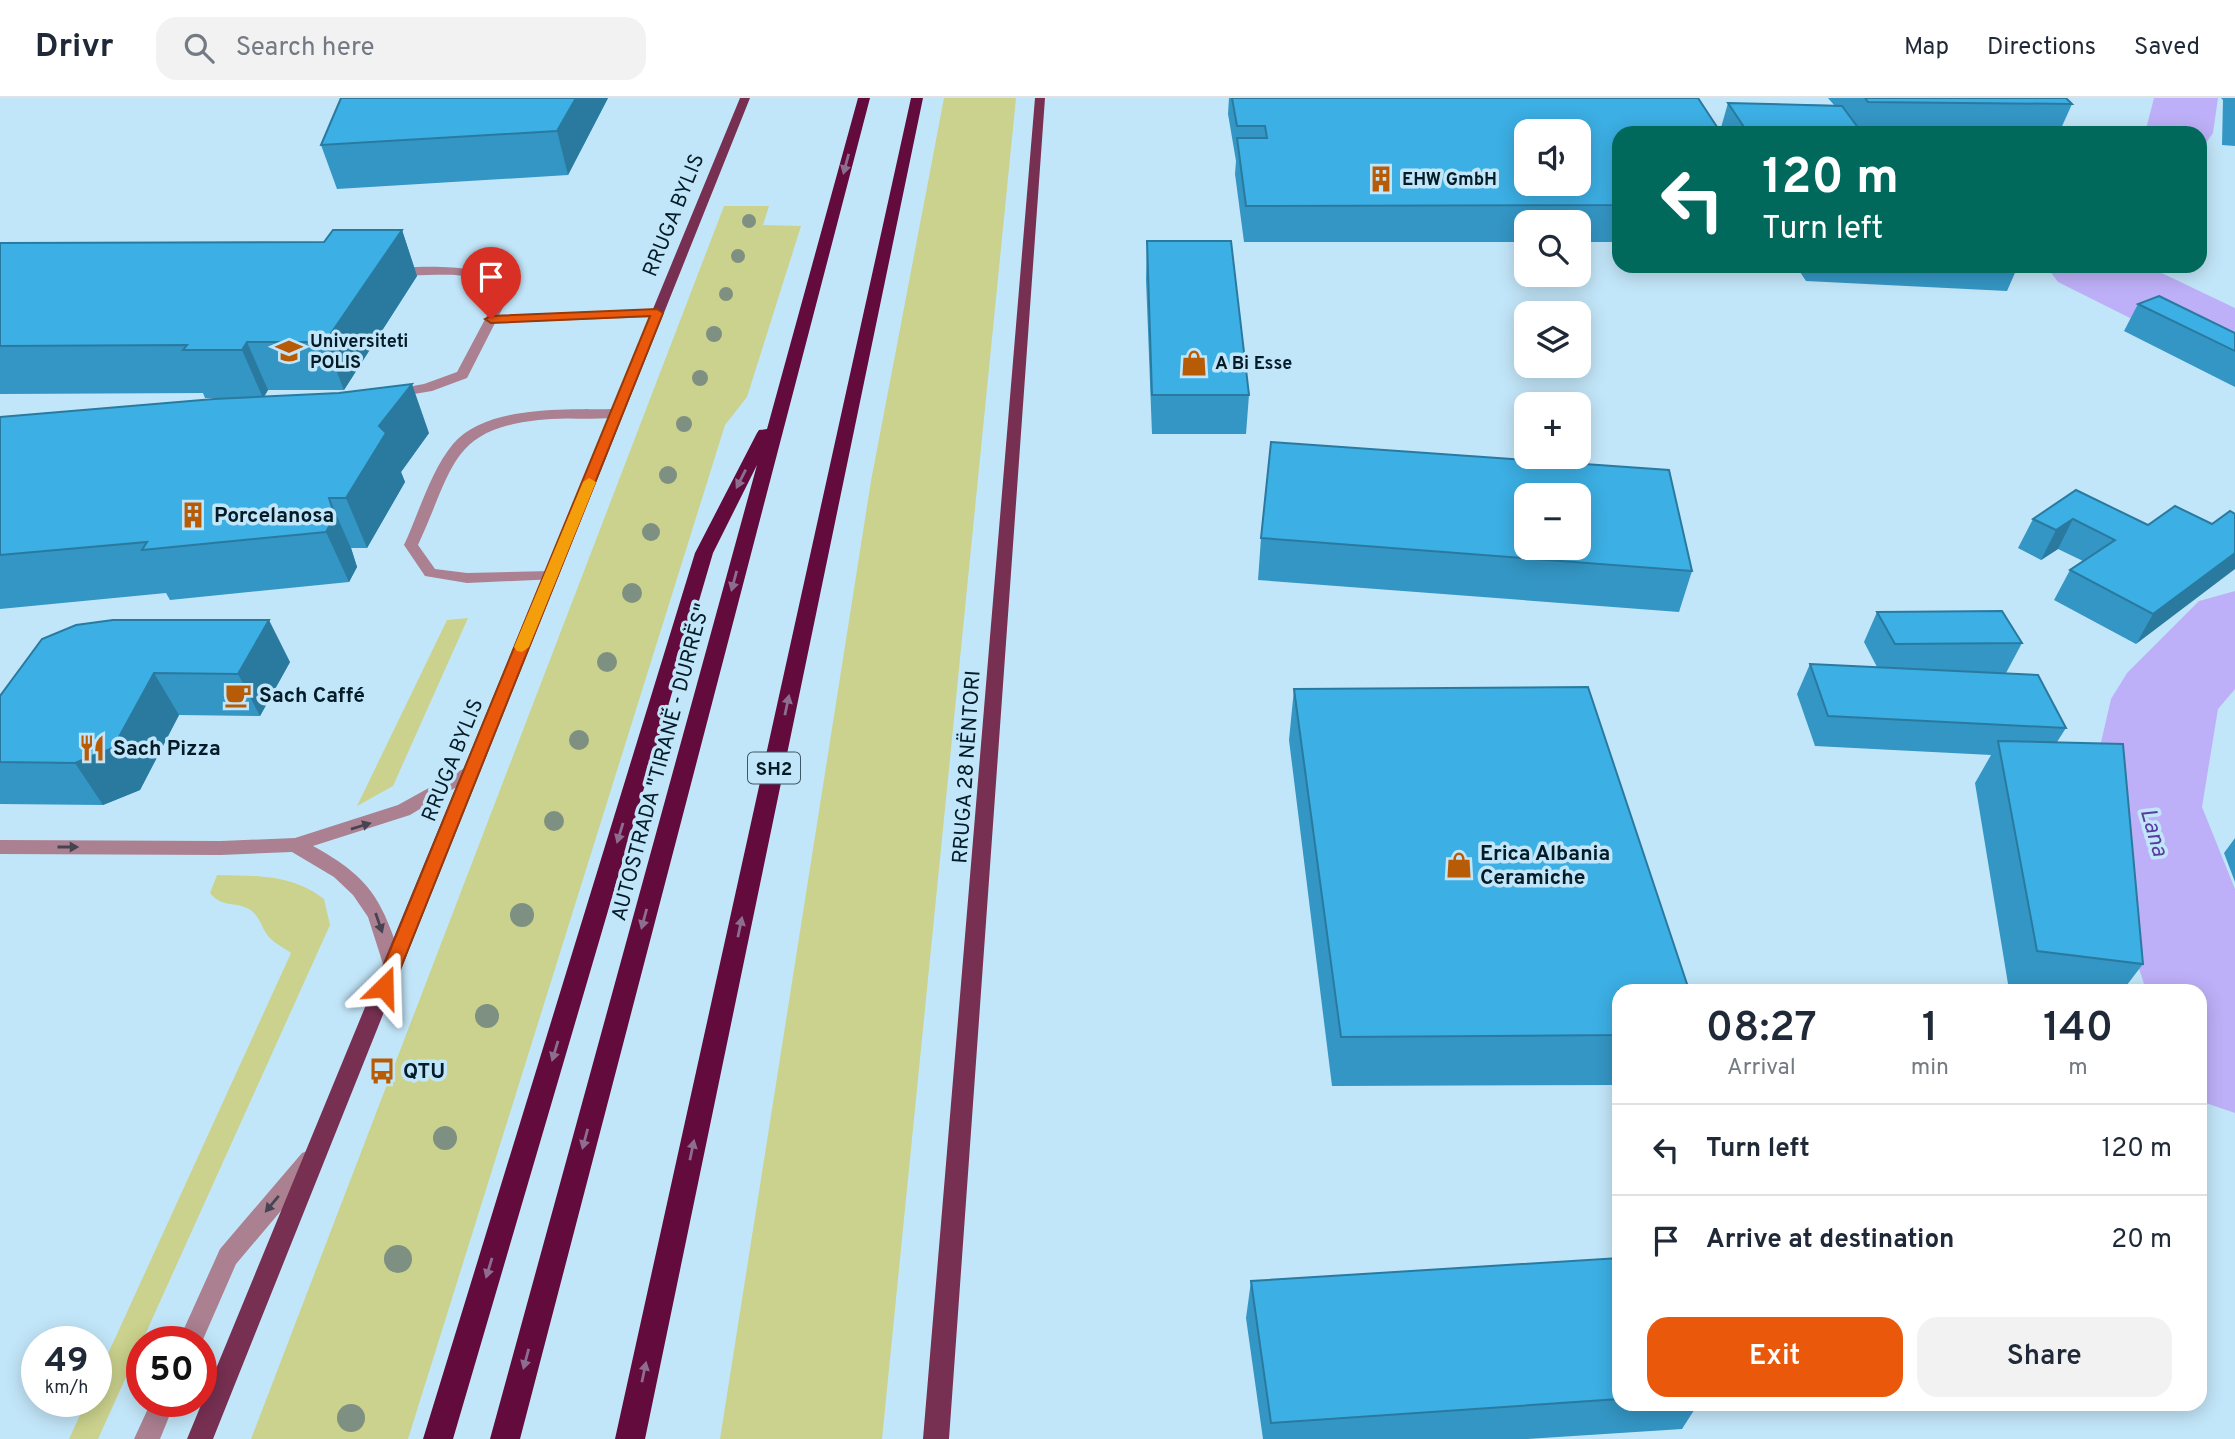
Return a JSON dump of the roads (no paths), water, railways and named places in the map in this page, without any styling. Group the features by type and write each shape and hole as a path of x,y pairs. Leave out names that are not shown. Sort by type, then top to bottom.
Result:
{"highway":[{"name":"AUTOSTRADA \"TIRANË - DURRËS\"","path":"505,1439 864,98"},
{"name":"SH2","path":"630,1439 917,98"},
{"path":"438,1439 704,553 783,397"}],"main road":[{"name":"RRUGA BYLIS","path":"200,1439 745,98"},
{"name":"RRUGA 28 NËNTORI","path":"936,1439 1040,98"}],"lane":[{"path":"377,396 427,388 462,375 505,293 501,285 474,274 382,270"},
{"path":"491,319 657,313"},
{"path":"551,576 467,578 430,573 411,545 459,446 475,430 504,421 617,413"},
{"path":"0,847 221,848 295,845 404,810 472,771"},
{"path":"295,845 324,860 352,881 375,911 393,964"},
{"path":"197,1326 228,1257 317,1152"},
{"path":"147,1439 157,1417"}],"waterway":[{"name":"Lana","path":"2180,126 2186,98"},
{"name":"Lana","path":"2099,273 2235,339"},
{"name":"Lana","path":"2235,624 2165,699 2144,807 2235,1057"}],"place":[{"name":"EHW GmbH","path":"1381,179"},
{"name":"Universiteti POLIS","path":"289,351"},
{"name":"A Bi Esse","path":"1194,363"},
{"name":"Porcelanosa","path":"193,515"},
{"name":"Sach Caffé","path":"238,695"},
{"name":"Sach Pizza","path":"92,748"},
{"name":"Erica Albania Ceramiche","path":"1459,865"},
{"name":"QTU","path":"382,1071"}]}
